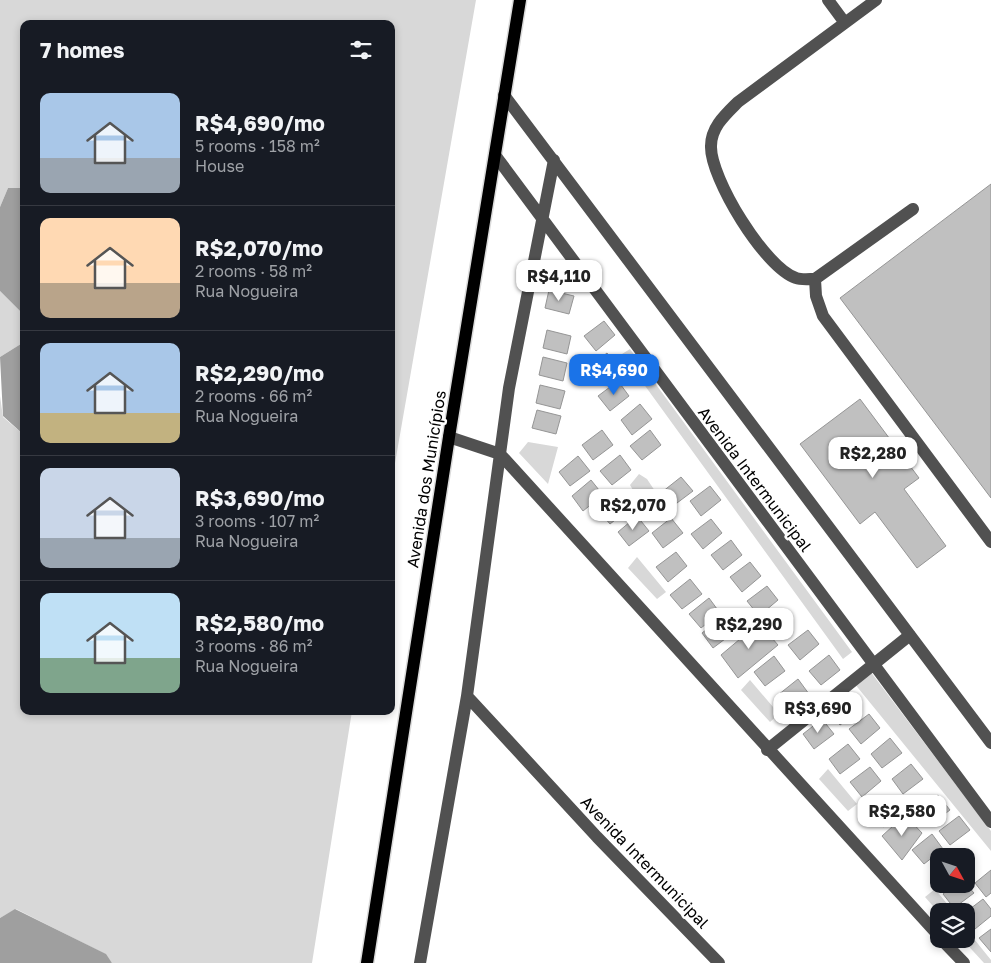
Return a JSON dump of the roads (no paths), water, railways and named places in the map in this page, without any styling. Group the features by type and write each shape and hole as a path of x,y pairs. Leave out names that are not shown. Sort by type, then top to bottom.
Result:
{"main road":[{"name":"Avenida dos Municípios","path":"368,963 449,437 520,0"}],"street":[{"path":"828,0 845,23"},
{"path":"876,0 738,102 718,124 710,146 714,166 723,188 739,217 779,268 796,278 815,279 913,209"},
{"name":"Avenida Intermunicipal","path":"504,95 991,744"},
{"name":"Avenida Intermunicipal","path":"495,155 872,665 991,822"},
{"path":"420,963 467,696 509,388 554,160"},
{"path":"815,279 816,296 823,316 991,542"},
{"path":"449,437 500,454 767,750 930,926"},
{"path":"767,750 910,635"},
{"name":"Avenida Intermunicipal","path":"467,696 597,837 719,963"},
{"path":"950,948 964,963"}]}
